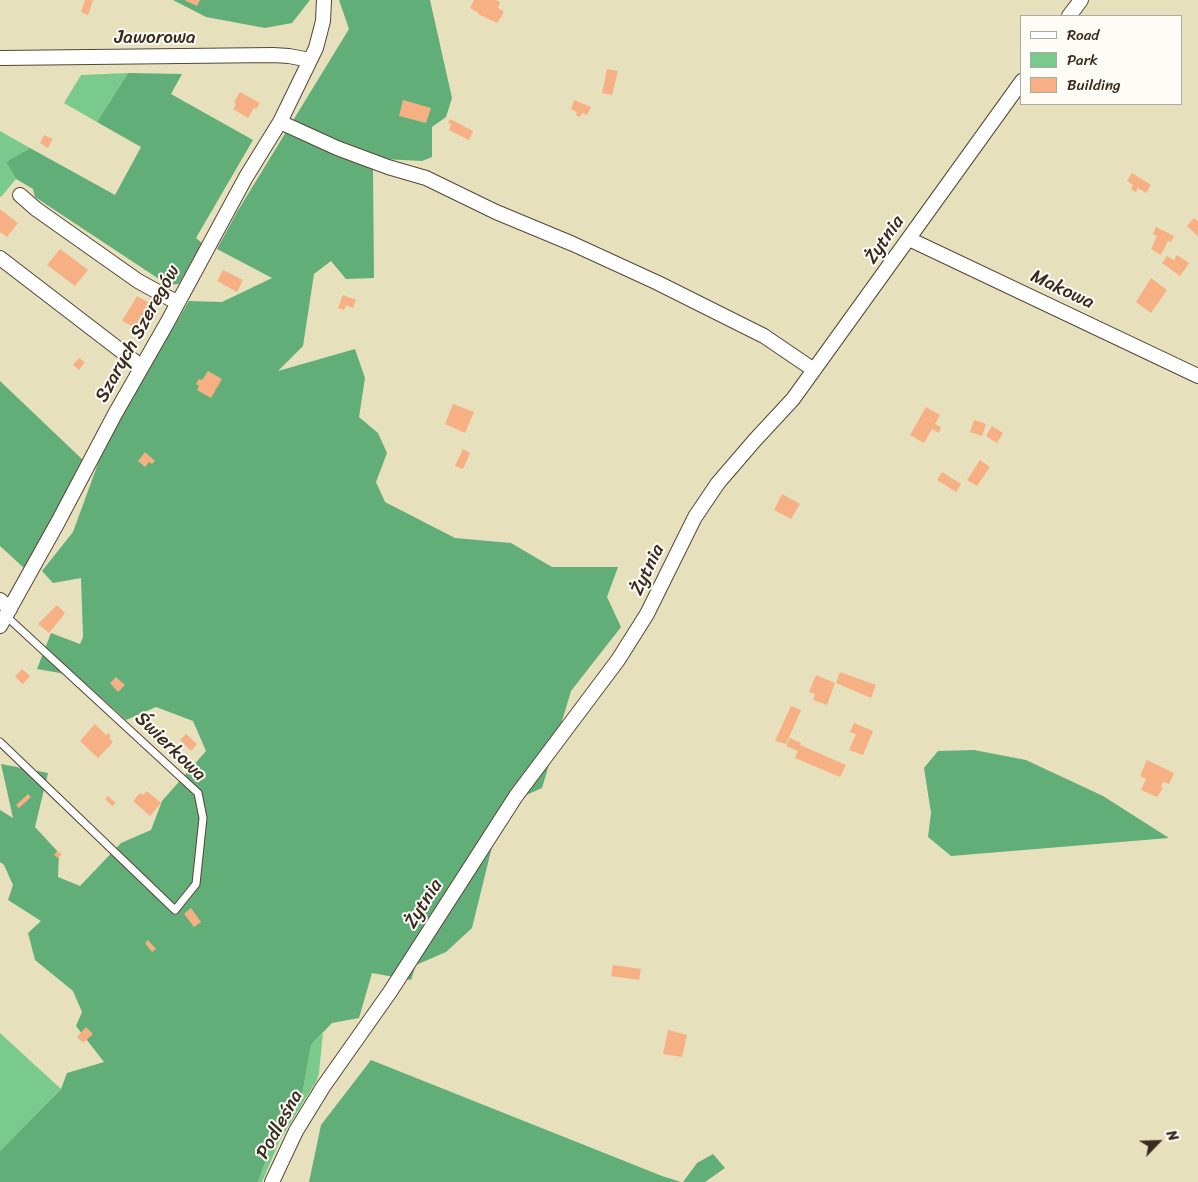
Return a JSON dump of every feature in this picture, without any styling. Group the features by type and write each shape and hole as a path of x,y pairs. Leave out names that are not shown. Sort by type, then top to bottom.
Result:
{"street":[{"name":"Szarych Szeregów","path":"4,613 58,522 114,414 178,303 246,177 280,122 321,35 324,0"},
{"path":"1070,15 1081,0"},
{"name":"Jaworowa","path":"0,58 274,55 310,60"},
{"name":"Żytnia","path":"323,1087 390,992 516,796 618,660 647,614 695,517 718,483 755,440 794,400 1020,85"},
{"path":"280,122 337,148 388,167 426,178 496,212 573,244 658,283 764,336 814,370"},
{"path":"20,195 36,209 138,281 178,303"},
{"name":"Makowa","path":"909,239 1198,376"},
{"path":"0,258 142,366"},
{"name":"Podleśna","path":"272,1182 296,1130 323,1087"}],"lane":[{"name":"Świerkowa","path":"0,742 175,910 196,884 203,818 198,793 4,613"}],"green space":[{"path":"173,0 310,0 292,23 265,28 206,17"},
{"path":"339,0 430,0 452,98 446,117 432,127 432,157 422,161 383,159 373,169 374,278 346,279 331,261 314,274 303,346 278,371 355,349 365,378 359,417 378,433 387,453 376,482 385,502 455,538 511,543 552,567 618,567 607,597 621,627 571,691 542,788 502,806 472,928 446,952 416,965 411,980 372,973 359,1018 332,1023 311,1045 302,1095 273,1140 258,1182 0,1182 0,1151 61,1089 67,1073 104,1062 76,1026 82,1012 73,991 35,960 28,933 41,921 8,900 13,885 4,865 0,862 0,810 13,818 1,764 48,773 35,827 59,853 58,877 80,886 121,843 151,830 162,801 206,751 193,721 156,707 126,720 77,676 37,669 51,633 80,644 83,637 81,578 53,583 42,571 73,532 100,458 139,385 189,301 222,302 272,278 217,249 237,212 349,29"},
{"path":"128,73 97,122 64,103 81,75"},
{"path":"128,73 182,74 171,94 253,140 196,238 202,243 179,284 168,285 35,197 33,189 16,179 6,162 30,148 115,195 141,147 97,122"},
{"path":"0,131 30,148 6,162 16,179 1,197 0,196"},
{"path":"0,381 84,461 63,504 24,568 0,546"},
{"path":"974,750 1026,760 1103,796 1169,838 951,856 928,837 931,813 924,768 938,751"},
{"path":"0,1033 61,1089 0,1151"},
{"path":"323,1033 317,1080 280,1140 262,1182 258,1182 273,1140 302,1095 311,1045"},
{"path":"371,1060 681,1182 309,1182 321,1125"},
{"path":"713,1154 725,1168 705,1182 683,1182 697,1163"}],"building":[{"path":"85,0 93,0 88,15 81,12"},
{"path":"184,0 200,0 197,6"},
{"path":"474,0 495,0 500,2 498,8 503,11 503,14 497,23 470,8"},
{"path":"607,69 618,71 612,95 602,93"},
{"path":"240,92 260,103 256,109 254,108 248,118 233,109 236,104 234,102"},
{"path":"403,100 431,108 426,123 399,116"},
{"path":"574,100 591,107 587,115 582,113 580,117 576,115 577,112 571,109"},
{"path":"450,119 473,131 469,140 449,130 451,124 448,123"},
{"path":"44,135 53,139 48,148 40,143"},
{"path":"1132,173 1151,185 1146,193 1138,188 1136,192 1131,189 1133,185 1127,181"},
{"path":"0,209 18,223 7,237 0,232"},
{"path":"1194,218 1198,221 1198,236 1187,226"},
{"path":"1156,227 1174,236 1171,242 1168,241 1161,255 1151,249 1157,236 1153,234"},
{"path":"60,249 88,270 75,286 47,265"},
{"path":"1177,255 1189,263 1180,276 1162,263 1167,256 1174,260"},
{"path":"223,270 243,280 237,292 217,281"},
{"path":"1151,278 1167,290 1151,313 1136,302"},
{"path":"343,295 356,300 353,308 346,305 344,310 338,308"},
{"path":"137,296 151,304 138,329 122,321"},
{"path":"79,358 85,362 79,370 73,365"},
{"path":"208,371 222,379 211,398 197,390 199,386 196,384 199,379 202,380"},
{"path":"453,404 474,412 465,433 445,424"},
{"path":"926,407 940,415 935,424 941,427 939,433 932,429 924,443 910,435"},
{"path":"974,420 986,424 982,436 970,432"},
{"path":"992,426 1003,433 997,443 986,436"},
{"path":"463,449 470,453 463,469 455,466"},
{"path":"145,452 155,461 152,464 149,462 145,467 138,461"},
{"path":"980,460 990,467 977,486 967,480"},
{"path":"942,472 961,484 956,492 937,480"},
{"path":"782,494 800,504 791,519 774,510"},
{"path":"57,605 65,613 49,633 38,624"},
{"path":"22,669 30,676 23,684 15,677"},
{"path":"840,672 876,685 871,698 836,683"},
{"path":"816,675 835,683 827,705 813,700 815,694 809,692"},
{"path":"116,677 125,685 118,692 110,683"},
{"path":"791,706 801,710 786,744 775,741"},
{"path":"854,723 873,731 863,755 849,750 856,734 850,732"},
{"path":"95,724 106,735 108,733 111,736 109,738 113,742 98,758 80,741"},
{"path":"186,734 197,744 191,751 180,740"},
{"path":"790,738 801,743 800,745 846,765 840,777 795,758 798,751 786,746"},
{"path":"1147,760 1174,773 1169,784 1163,782 1161,787 1163,788 1157,797 1141,790 1146,779 1140,776"},
{"path":"147,791 161,803 150,816 133,801 140,793 143,795"},
{"path":"28,794 31,797 19,808 16,805"},
{"path":"108,796 116,803 112,806 105,799"},
{"path":"57,851 62,854 58,858 54,855"},
{"path":"191,908 201,922 194,927 184,914"},
{"path":"148,940 156,949 152,952 145,943"},
{"path":"613,965 641,969 639,980 611,976"},
{"path":"86,1027 93,1034 83,1043 77,1037"},
{"path":"668,1030 687,1035 682,1057 663,1054"}]}
